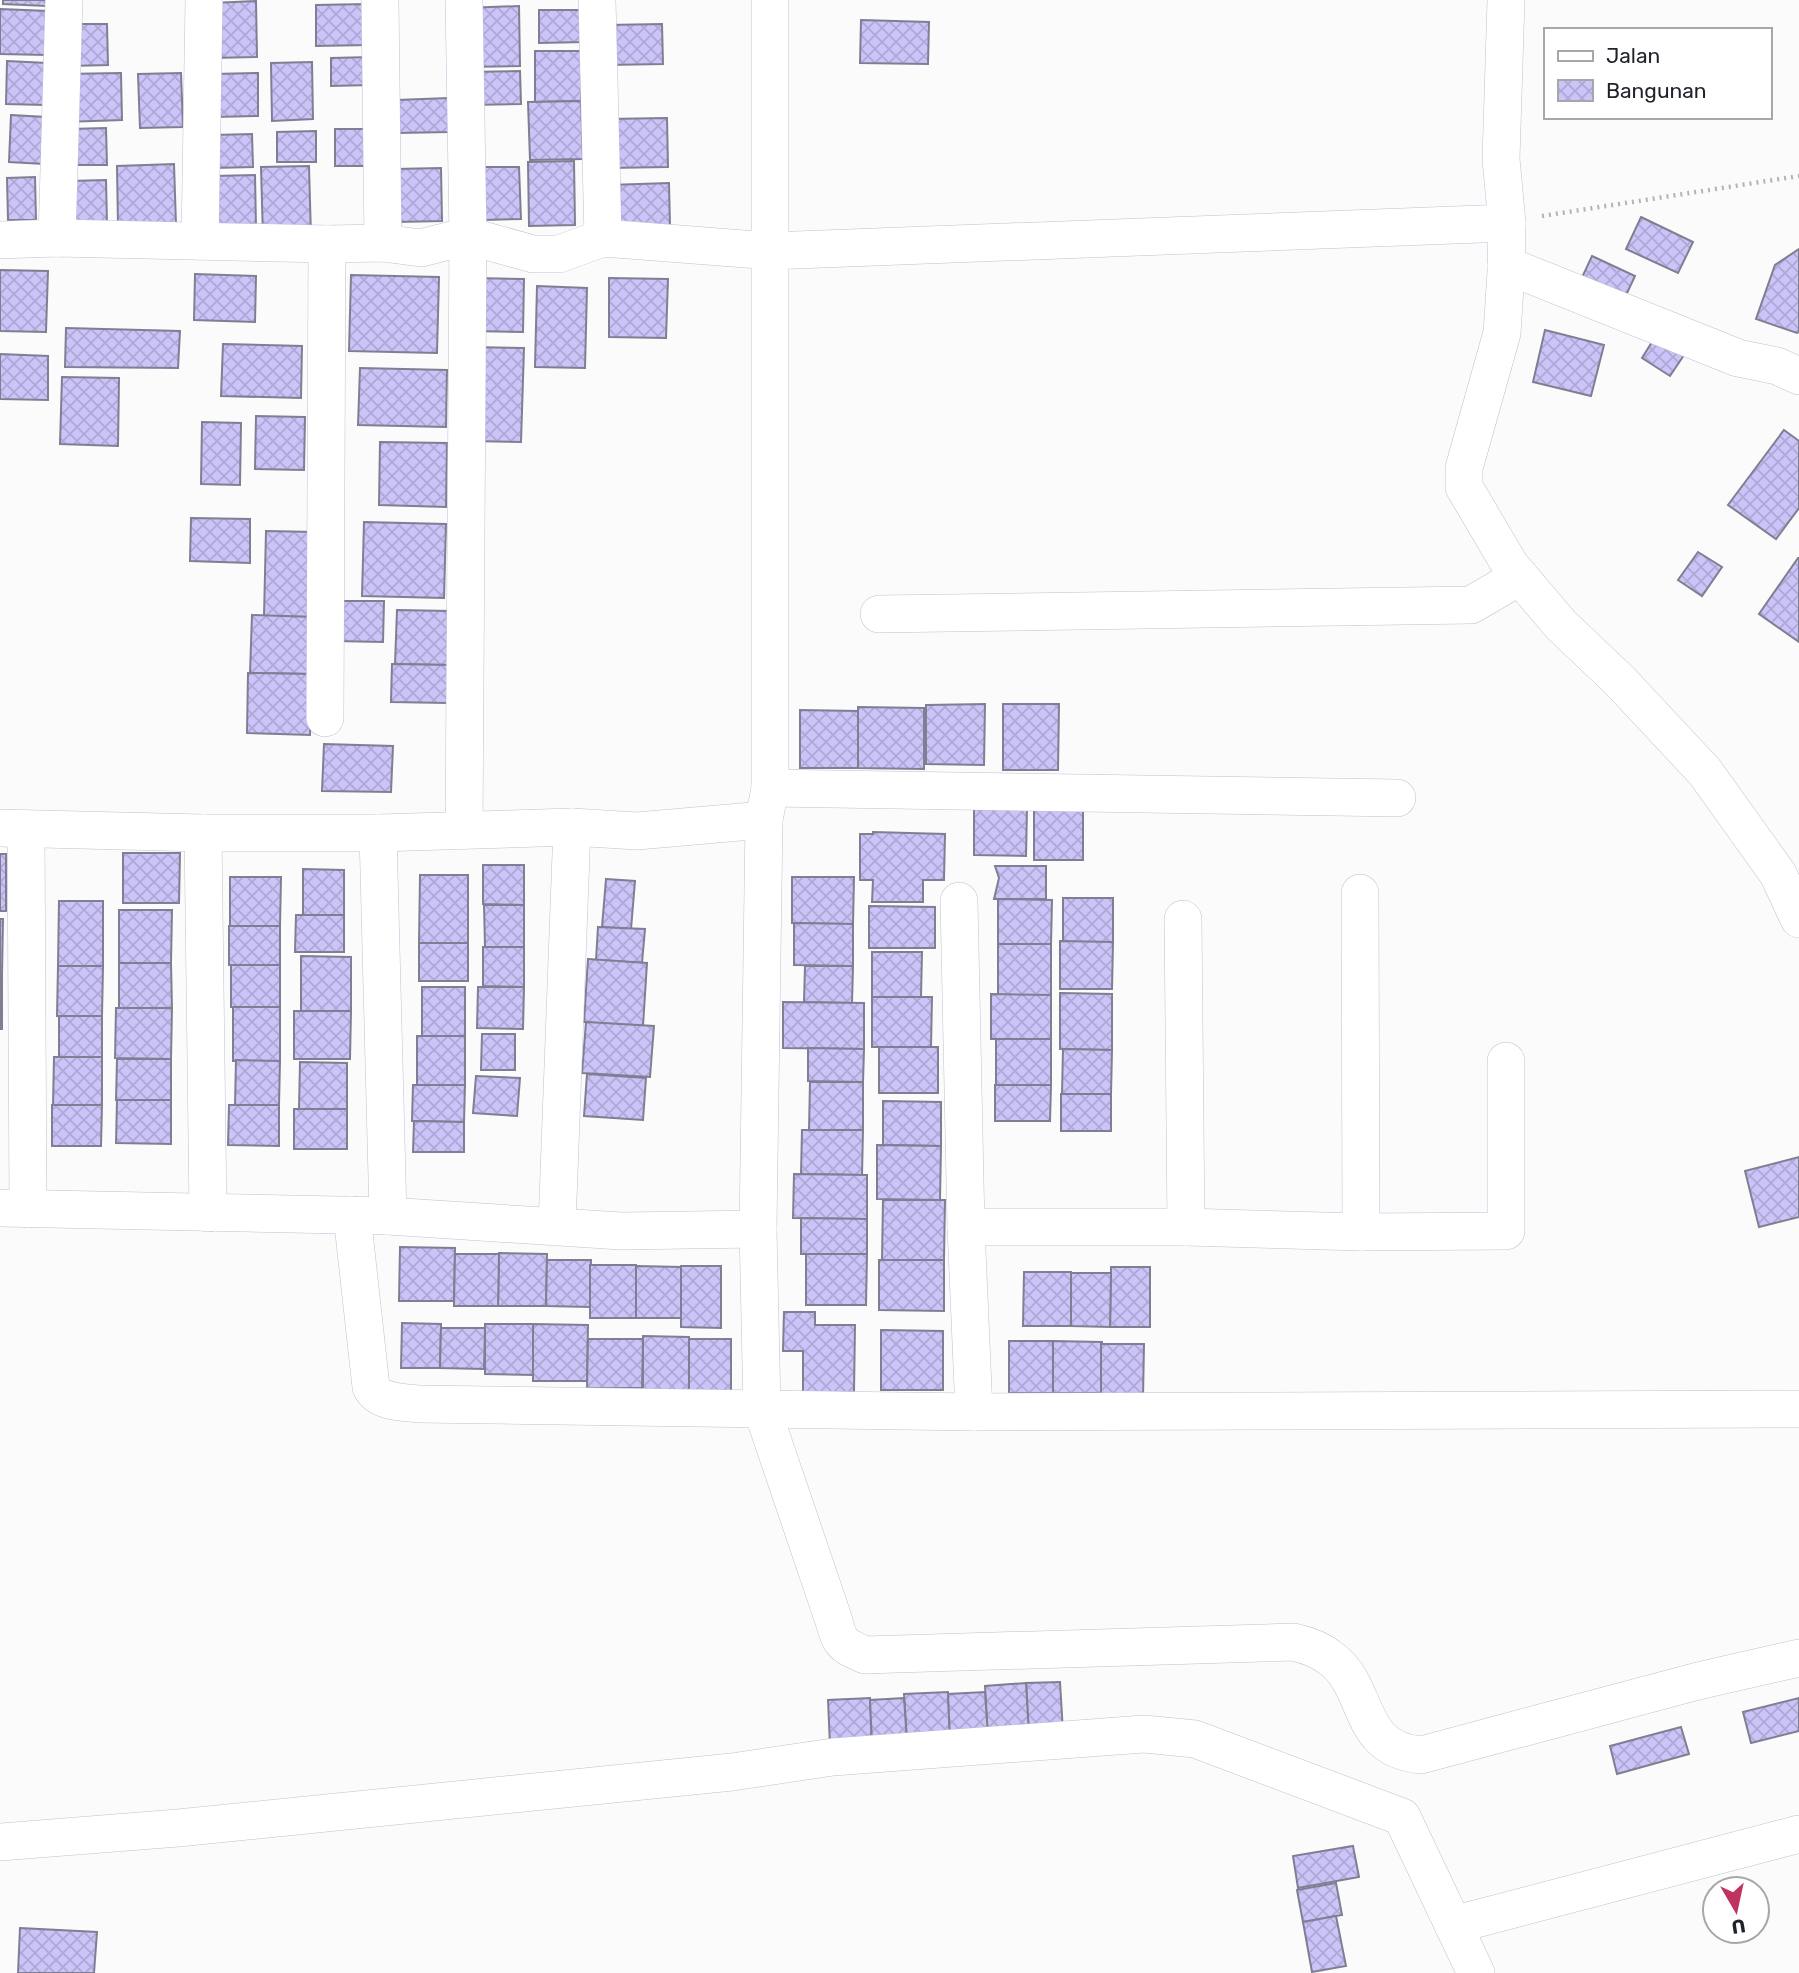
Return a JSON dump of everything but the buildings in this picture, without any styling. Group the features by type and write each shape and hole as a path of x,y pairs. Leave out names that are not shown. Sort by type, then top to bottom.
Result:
{"street":[{"path":"57,238 64,0"},
{"path":"200,241 204,0"},
{"path":"380,0 383,243"},
{"path":"464,0 468,236 464,831"},
{"path":"597,0 603,238"},
{"path":"770,0 767,804 758,1229 762,1409 838,1639 848,1648 865,1655 1293,1642 1319,1650 1335,1661 1347,1676 1379,1738 1392,1748 1421,1755 1698,1681 1799,1658"},
{"path":"1506,0 1500,159 1507,223 1502,332 1468,450 1464,487 1519,577 1561,625 1620,681 1705,772 1778,874 1799,919"},
{"path":"0,240 57,238 383,243 421,248 468,236 533,254 559,254 603,238 770,251 1507,223"},
{"path":"326,718 327,244"},
{"path":"1506,265 1738,358 1777,366 1799,376"},
{"path":"879,614 1471,606 1519,577"},
{"path":"758,1229 621,1231 388,1216 14,1208 13,828 203,833 378,833 572,827 637,831 767,804 1397,798"},
{"path":"557,1226 572,827"},
{"path":"203,833 208,1213"},
{"path":"378,833 388,1216"},
{"path":"1360,893 1361,1232"},
{"path":"959,901 966,1227 974,1412"},
{"path":"1183,919 1186,1227"},
{"path":"966,1227 1506,1231 1506,1061"},
{"path":"352,1215 369,1380 374,1394 379,1397 419,1404 974,1412 1799,1409"},
{"path":"0,1842 178,1828 732,1772 833,1756 1144,1734 1168,1735 1195,1739 1402,1817 1476,1973"},
{"path":"1453,1925 1799,1834"}],"path":[{"path":"1507,223 1571,210 1799,176"}]}
